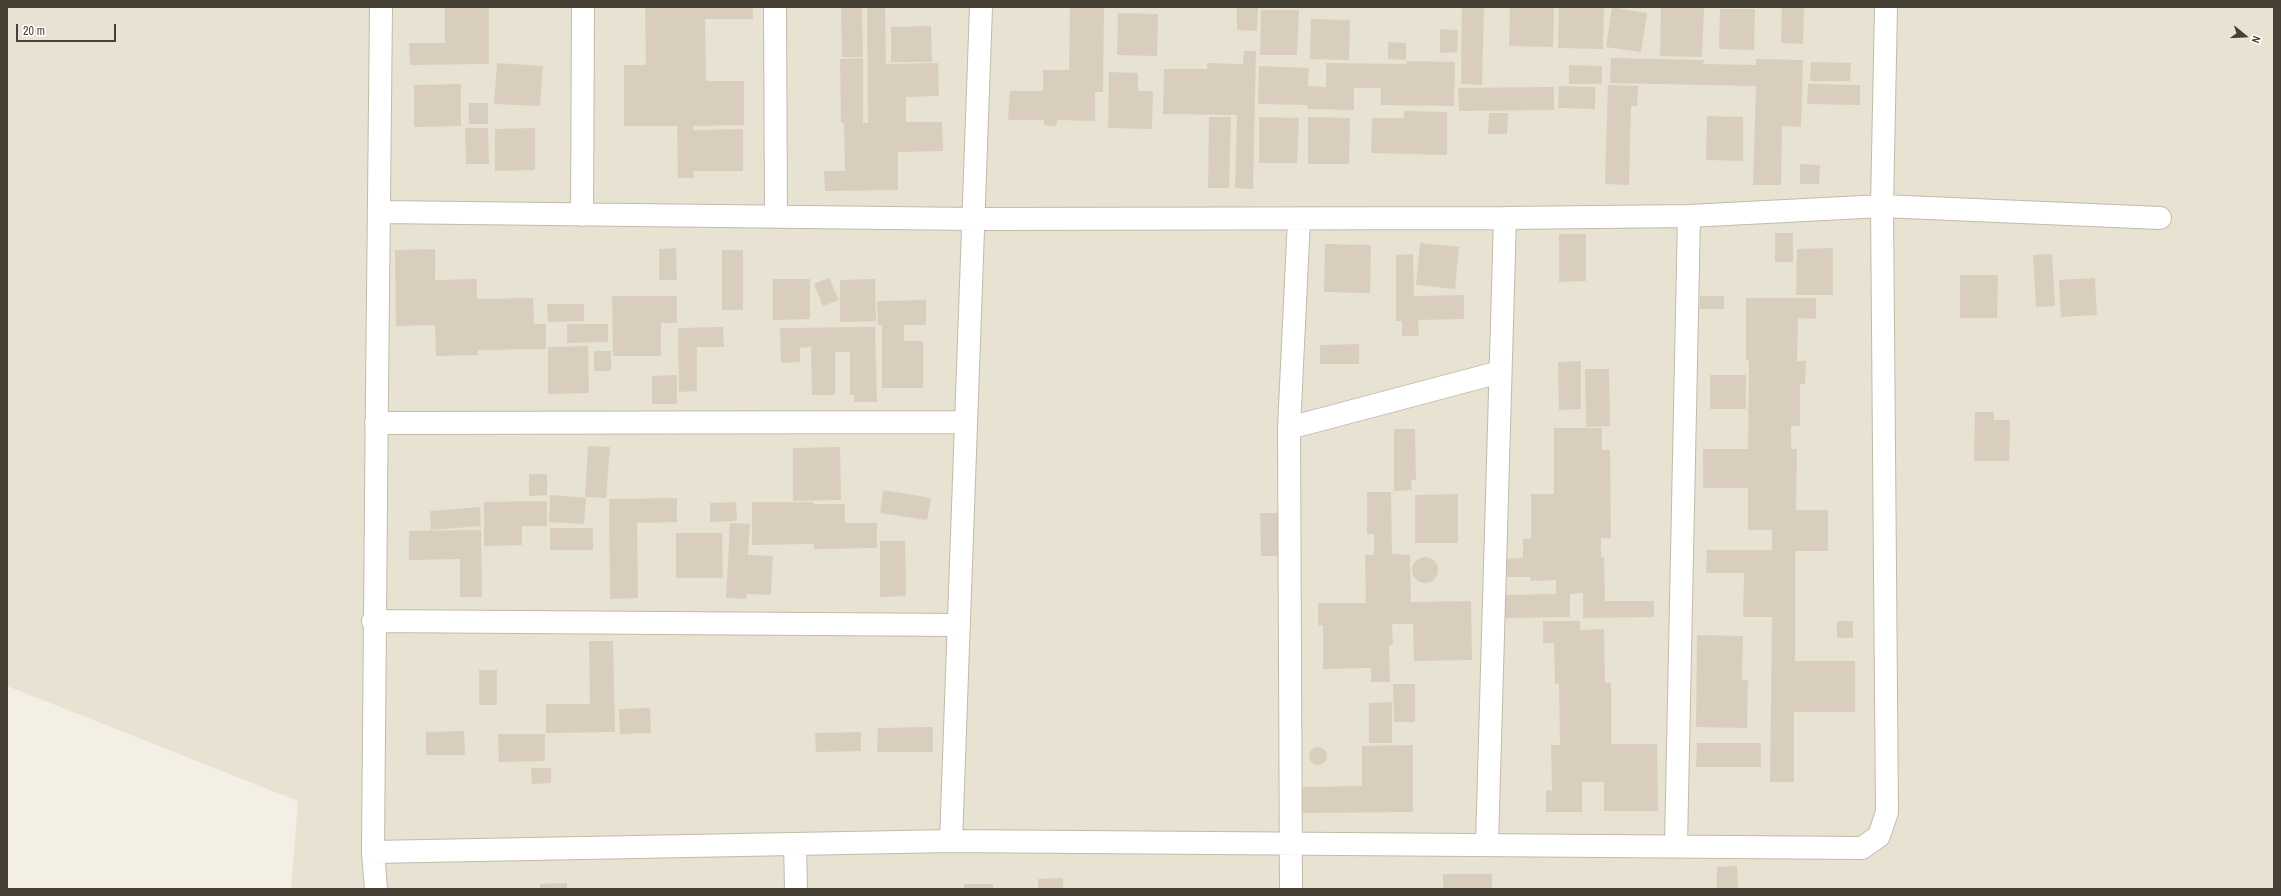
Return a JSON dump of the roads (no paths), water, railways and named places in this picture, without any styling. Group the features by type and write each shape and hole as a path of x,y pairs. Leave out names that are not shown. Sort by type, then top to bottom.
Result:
{"street":[{"path":"376,889 373,852 373,621 380,212 381,7"},
{"path":"582,215 583,7"},
{"path":"775,7 776,217"},
{"path":"951,840 981,7"},
{"path":"373,852 951,840 1676,845 1862,848 1879,836 1887,812 1882,206 1886,7"},
{"path":"380,212 973,219 1299,219 1688,216 1882,206 2160,218"},
{"path":"1676,845 1688,216"},
{"path":"1487,844 1505,218"},
{"path":"1291,889 1289,428 1299,219"},
{"path":"1289,428 1500,372"},
{"path":"376,423 966,422"},
{"path":"373,621 959,626"},
{"path":"795,844 796,889"}]}
